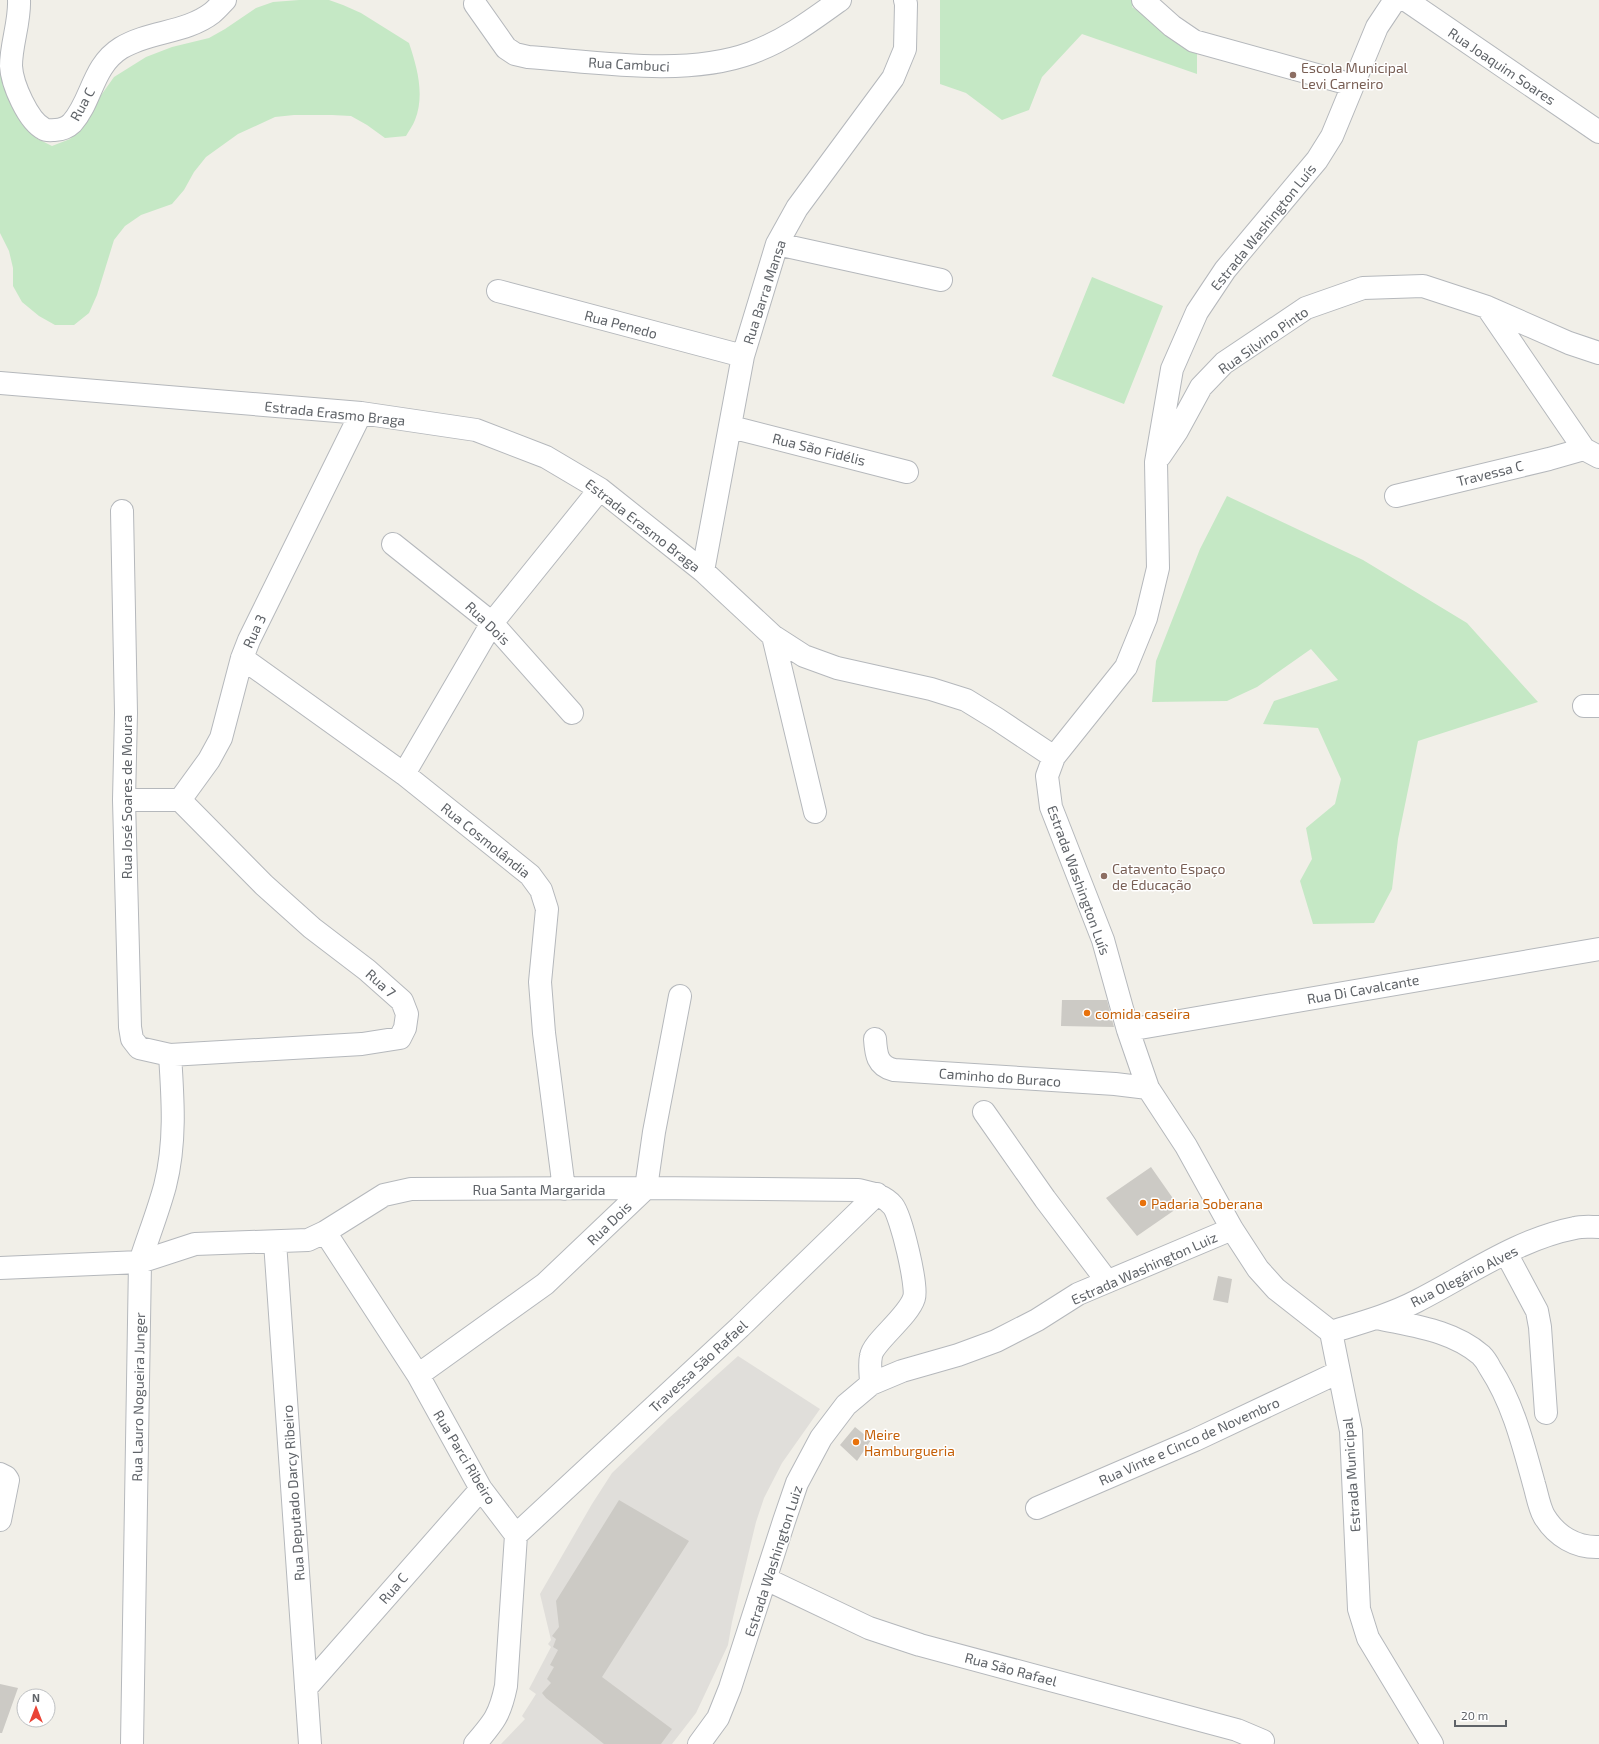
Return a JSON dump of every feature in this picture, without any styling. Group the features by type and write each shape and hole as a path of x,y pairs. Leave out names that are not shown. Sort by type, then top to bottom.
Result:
{"street":[{"name":"Rua C","path":"19,3 13,39 11,68 19,96 35,123 45,130 60,130 71,124 78,114 101,68 121,48 142,39 195,22 212,13 225,0"},
{"name":"Rua Cambuci","path":"475,4 506,48 515,54 528,57 656,67 708,64 751,53 795,33 840,0"},
{"name":"Rua Barra Mansa","path":"703,571 744,356 777,244 797,208 893,78 905,49 905,0"},
{"path":"1143,0 1172,26 1194,41 1353,85"},
{"name":"Estrada Washington Luís","path":"1232,1230 1186,1146 1148,1088 1128,1030 1103,940 1051,807 1047,776 1054,757 1126,667 1146,618 1158,568 1156,462 1172,369 1197,312 1225,270 1317,160 1332,136 1378,26 1395,0"},
{"name":"Rua Joaquim Soares","path":"1406,0 1599,132"},
{"path":"777,244 941,280"},
{"name":"Rua Silvino Pinto","path":"1156,462 1177,431 1201,387 1224,364 1306,308 1363,288 1423,286 1487,307 1569,343 1599,353"},
{"name":"Rua Penedo","path":"498,292 744,356"},
{"path":"1487,307 1591,453"},
{"name":"Estrada Erasmo Braga","path":"0,383 361,414 476,430 546,457 600,489 703,571 772,636 804,656 837,668 931,689 966,700 997,718 1054,757"},
{"name":"Rua 3","path":"180,800 209,760 221,738 242,658 249,640 361,414"},
{"name":"Rua São Fidélis","path":"731,427 907,472"},
{"name":"Travessa C","path":"1396,496 1549,459 1591,453"},
{"path":"404,774 492,623 600,489"},
{"name":"Rua José Soares de Moura","path":"122,511 126,713 124,800 130,1027 132,1039 139,1048 170,1056"},
{"name":"Rua Dois","path":"393,544 492,623 572,713"},
{"path":"772,636 815,812"},
{"name":"Rua Cosmolândia","path":"242,658 404,774 530,875 541,890 547,910 540,982 543,1026 564,1189"},
{"path":"124,800 180,800"},
{"name":"Rua 7","path":"170,1056 362,1044 400,1038 405,1028 407,1014 402,1001 367,970 312,928 264,885 180,800"},
{"name":"Rua Di Cavalcante","path":"1128,1030 1599,948"},
{"path":"646,1188 654,1132 680,996"},
{"name":"Caminho do Buraco","path":"875,1039 876,1051 881,1064 886,1068 894,1070 1115,1084 1148,1088"},
{"name":"Rua Lauro Nogueira Junger","path":"132,1744 140,1262 165,1186 172,1140 174,1107 170,1056"},
{"path":"984,1112 1045,1199 1107,1281"},
{"name":"Rua Dois","path":"418,1376 545,1284 646,1188"},
{"name":"Rua Santa Margarida","path":"0,1268 140,1262 195,1244 308,1240 325,1232 384,1195 411,1189 646,1188 858,1190 877,1194 894,1207 905,1238 915,1292 911,1304 897,1324 875,1347 871,1355 871,1384"},
{"name":"Travessa São Rafael","path":"516,1534 740,1327 877,1194"},
{"name":"Rua Olegário Alves","path":"1331,1332 1377,1318 1416,1302 1506,1253 1550,1235 1576,1228 1599,1227"},
{"path":"1232,1230 1258,1269 1276,1289 1331,1332"},
{"name":"Estrada Washington Luiz","path":"701,1742 718,1718 730,1688 797,1483 821,1438 846,1405 871,1384 902,1371 958,1355 996,1341 1037,1320 1078,1294 1232,1230"},
{"name":"Rua Parci Ribeiro","path":"325,1232 418,1376 481,1489 516,1534"},
{"name":"Rua Deputado Darcy Ribeiro","path":"275,1242 310,1744"},
{"path":"1506,1253 1537,1311 1540,1327 1546,1413"},
{"path":"1377,1318 1439,1332 1463,1342 1483,1356 1498,1379 1519,1430 1544,1515 1557,1533 1574,1543 1587,1547 1599,1547"},
{"name":"Estrada Municipal","path":"1331,1332 1351,1431 1359,1609 1368,1638 1432,1744"},
{"name":"Rua Vinte e Cinco de Novembro","path":"1037,1508 1195,1440 1339,1372"},
{"path":"0,1520 8,1485 3,1476"},
{"name":"Rua C","path":"306,1688 481,1489"},
{"path":"475,1744 494,1722 502,1705 506,1686 516,1534"},
{"name":"Rua São Rafael","path":"766,1579 869,1628 920,1645 1237,1730 1263,1741"}],"shaded area":[{"path":"738,1356 820,1409 782,1463 764,1498 756,1522 732,1622 728,1645 696,1713 672,1744 501,1744 525,1719 522,1716 536,1694 529,1689 551,1647 548,1644 551,1640 540,1594 592,1504 612,1473 669,1418"}],"green space":[{"path":"329,0 343,5 361,13 409,43 415,62 420,91 418,110 415,120 406,136 385,138 351,116 294,115 275,117 238,134 206,157 194,172 184,190 172,204 141,215 125,226 114,240 97,295 89,313 74,325 55,325 39,316 22,302 13,286 13,268 9,251 0,233 0,53 2,53 26,123 36,138 52,146 70,139 82,125 114,77 146,57 172,47 209,38 256,8 273,2"},
{"path":"940,0 1136,0 1132,7 1197,50 1197,74 1082,34 1042,77 1029,110 1002,120 966,93 940,84"},
{"path":"1092,277 1163,306 1124,404 1052,376"},
{"path":"1227,496 1363,560 1467,623 1538,702 1418,741 1398,839 1392,889 1374,923 1313,924 1300,881 1312,859 1306,828 1335,804 1341,779 1318,728 1263,724 1274,701 1338,680 1311,649 1257,687 1227,701 1152,702 1156,661 1200,549"}],"building":[{"name":"comida caseira","path":"1062,1000 1107,1000 1114,1027 1061,1026"},
{"name":"Padaria Soberana","path":"1151,1167 1179,1207 1137,1236 1106,1198"},
{"path":"1218,1276 1232,1279 1228,1303 1213,1300"},
{"name":"Meire Hamburgueria","path":"855,1427 871,1440 857,1461 840,1445"},
{"path":"619,1500 689,1541 602,1677 672,1729 661,1744 604,1744 546,1698 542,1693 551,1683 547,1679 554,1667 550,1665 558,1650 553,1647 556,1639 552,1636 559,1627 556,1601"},
{"path":"0,1684 18,1688 16,1688 16,1694 2,1733 0,1733"}],"place":[{"name":"Escola Municipal Levi Carneiro","path":"1293,75"},
{"name":"Catavento Espaço de Educação","path":"1104,876"},
{"name":"comida caseira","path":"1087,1013"},
{"name":"Padaria Soberana","path":"1143,1203"},
{"name":"Meire Hamburgueria","path":"856,1442"}]}
